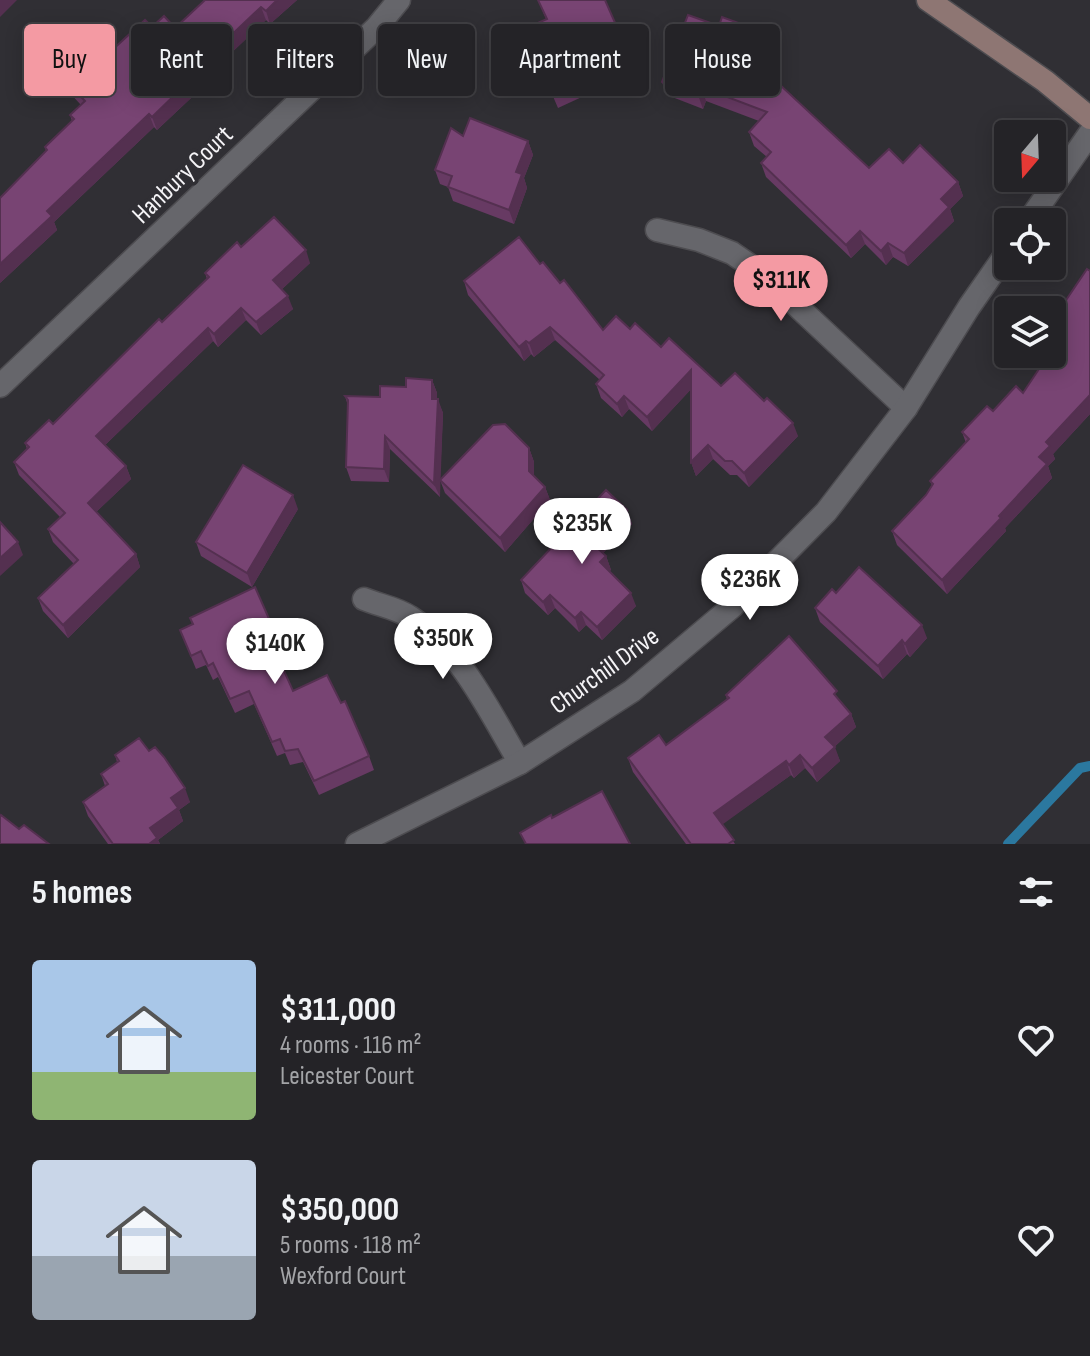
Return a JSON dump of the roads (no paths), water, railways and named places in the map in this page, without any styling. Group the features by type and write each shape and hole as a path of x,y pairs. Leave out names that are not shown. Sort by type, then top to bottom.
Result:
{"main road":[{"path":"928,0 1045,81 1090,118"}],"street":[{"name":"Hanbury Court","path":"0,386 377,27 399,0"},
{"path":"1038,208 1090,133"},
{"path":"657,230 699,240 732,253 764,275 906,408"},
{"name":"Churchill Drive","path":"357,844 520,763 632,691 733,606 826,512 906,408 994,271"},
{"path":"364,599 407,615 443,642 470,679 520,763"}],"waterway":[{"path":"1008,844 1080,768 1090,766"}]}
